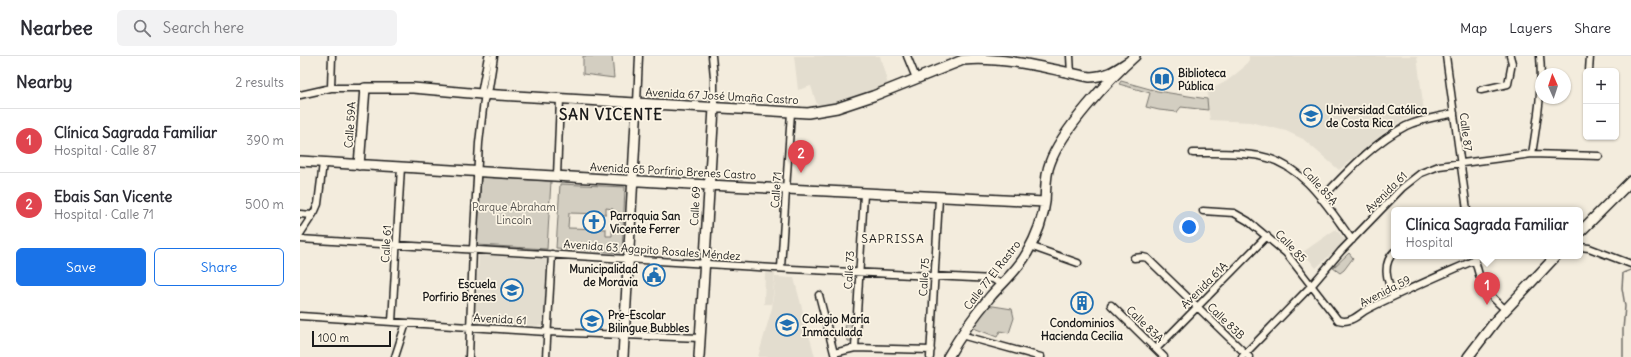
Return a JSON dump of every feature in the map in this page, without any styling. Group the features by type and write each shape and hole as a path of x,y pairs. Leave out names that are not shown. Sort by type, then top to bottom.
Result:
{"main road":[{"name":"Avenida 67 José Umaña Castro","path":"365,88 413,88 560,99 808,113 837,108 873,96 962,58 992,57 1090,77 1104,76 1132,59"},
{"name":"Calle 77 El Rastro","path":"948,357 961,335 990,297 1002,285 1026,255 1041,224 1046,180 1050,162 1070,129 1095,98 1132,59"},
{"path":"1090,77 1098,84 1098,94 1095,98"},
{"name":"Calle 59A","path":"359,165 365,88"},
{"path":"623,357 636,103"},
{"name":"Calle 69","path":"699,357 708,185 714,108"},
{"name":"Avenida 65 Porfirio Brenes Castro","path":"300,161 864,194 1044,202"},
{"path":"1583,229 1631,181"},
{"path":"1468,357 1487,331 1553,259"}],"street":[{"path":"331,88 332,56"},
{"path":"469,357 477,171 488,56"},
{"path":"484,94 489,88 494,56"},
{"path":"636,103 639,56"},
{"name":"Calle 69","path":"712,56 714,108"},
{"path":"907,56 916,78"},
{"path":"1070,56 1071,74"},
{"name":"Calle 87","path":"1446,56 1467,207"},
{"path":"1481,90 1508,84 1512,63 1510,56"},
{"path":"1532,154 1538,113 1541,69 1540,56"},
{"path":"1589,68 1590,56"},
{"name":"Avenida 67 José Umaña Castro","path":"300,95 331,88 365,88"},
{"path":"557,176 560,99"},
{"name":"Calle 71","path":"781,268 791,112"},
{"path":"1321,199 1354,164 1382,142 1406,126 1454,113"},
{"name":"Calle 85A","path":"1192,153 1246,154 1276,160 1290,168 1303,179 1321,199 1352,240"},
{"name":"Avenida 61","path":"1245,356 1402,188 1421,173 1439,166 1532,154 1599,156"},
{"path":"300,234 318,204 323,163"},
{"name":"Calle 61","path":"392,322 401,167"},
{"name":"Calle 73","path":"855,348 858,273 864,194"},
{"name":"Calle 75","path":"930,354 939,198"},
{"name":"Calle 85","path":"1203,211 1234,213 1248,221 1286,253 1338,320 1348,321"},
{"path":"300,214 312,215"},
{"name":"Avenida 61A","path":"1156,349 1267,236"},
{"name":"Avenida 63 Agapito Rosales Méndez","path":"300,239 858,273 993,279 1002,285"},
{"path":"1030,246 1078,263"},
{"path":"1583,247 1589,248 1631,264"},
{"path":"546,357 552,254"},
{"path":"1391,255 1386,269 1393,296"},
{"name":"Calle 83B","path":"1134,258 1147,258 1245,356"},
{"name":"Avenida 59","path":"1348,321 1393,296 1473,259"},
{"path":"1475,259 1480,281 1493,299 1506,310"},
{"path":"820,295 835,355 855,348 930,354"},
{"name":"Calle 83A","path":"1111,305 1164,357"},
{"name":"Avenida 61","path":"300,316 547,332 700,338"},
{"path":"395,357 406,323"},
{"path":"961,335 1041,357"}],"shaded area":[{"path":"794,56 880,56 888,85 818,108 811,86 798,90"},
{"name":"Universidad Católica de Costa Rica","path":"1249,56 1417,56 1424,112 1403,120 1386,131 1339,170 1303,139 1286,131 1250,122 1210,120 1207,102 1208,91 1227,81 1243,68 1249,60"},
{"path":"1336,229 1345,240 1316,268 1303,252"},
{"name":"Escuela Porfirio Brenes","path":"479,255 548,259 545,326 474,322"},
{"path":"765,273 775,273 772,304 764,304"},
{"name":"Colegio María Inmaculada","path":"775,277 794,278 815,357 758,357 772,308"}],"green space":[{"path":"583,56 612,56 614,78 583,74"},
{"path":"1121,81 1157,91 1207,99 1208,110 1181,107 1177,112 1146,107 1150,93 1119,84"},
{"name":"Parque Abraham Lincoln","path":"481,177 551,181 547,249 477,245"},
{"path":"560,184 625,187 622,253 556,248","holes":["606,208 613,209 613,215 616,216 619,222 617,226 612,229 612,236 606,236 606,229 568,228 569,213 606,214"]},
{"path":"1349,253 1353,258 1344,270 1340,273 1333,268"},
{"path":"987,305 1012,309 1014,318 1009,333 1000,331 997,337 971,327"},
{"path":"845,325 852,325 852,341 848,341"}],"waterway":[{"path":"1623,357 1625,306 1622,288 1623,273 1631,270"}],"place":[{"name":"Biblioteca Pública","path":"1162,79"},
{"name":"Universidad Católica de Costa Rica","path":"1311,116"},
{"name":"Ebais San Vicente","path":"801,173"},
{"name":"Parroquia San Vicente Ferrer","path":"594,222"},
{"name":"Municipalidad de Moravia","path":"654,275"},
{"name":"Escuela Porfirio Brenes","path":"512,290"},
{"name":"Condominios Hacienda Cecilia","path":"1082,303"},
{"name":"Clínica Sagrada Familiar","path":"1487,305"},
{"name":"Pre-Escolar Bilingue Bubbles","path":"592,321"},
{"name":"Colegio María Inmaculada","path":"787,325"}],"district":[{"name":"SAN VICENTE","path":"611,114"},
{"name":"SAPRISSA","path":"893,238"}]}
